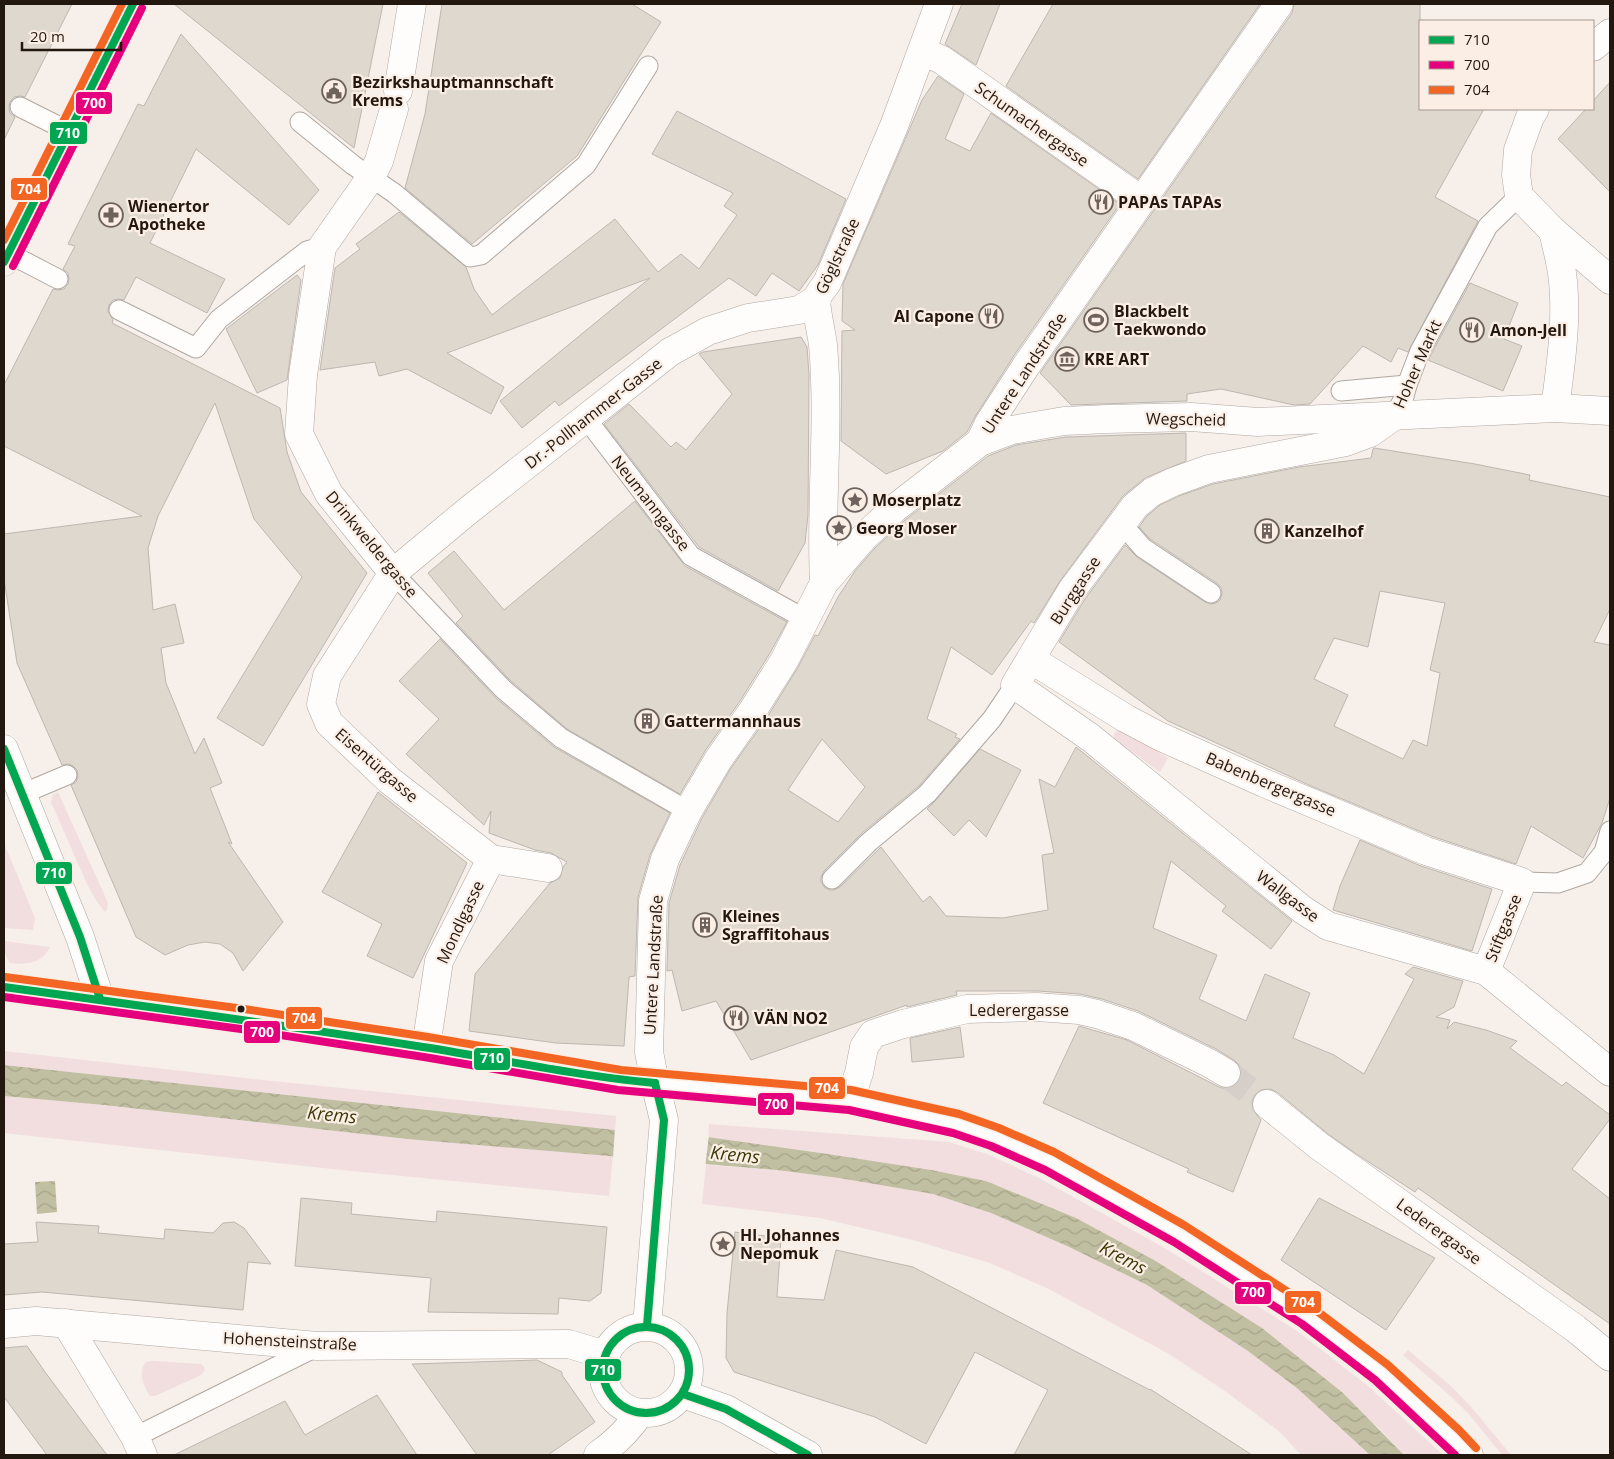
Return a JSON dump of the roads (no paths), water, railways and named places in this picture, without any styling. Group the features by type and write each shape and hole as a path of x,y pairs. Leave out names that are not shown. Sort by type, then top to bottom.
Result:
{"main road":[{"path":"6,258 134,4"}],"street":[{"name":"Drinkweldergasse","path":"393,573 329,494 299,434 303,375 322,247 379,161 396,100 412,4"},
{"name":"Göglstraße","path":"824,583 822,538 825,466 825,385 823,344 817,299 826,283 894,126 939,4"},
{"name":"Untere Landstraße","path":"647,1326 664,1120 649,1052 654,901 665,859 688,811 718,760 784,661 824,583 864,537 895,508 980,442 989,423 1026,366 1279,4"},
{"path":"1594,46 1610,34"},
{"name":"Schumachergasse","path":"922,51 942,60 1141,200"},
{"path":"1534,110 1518,150 1516,175 1519,196 1553,231 1610,280"},
{"path":"1553,231 1562,272 1564,314 1561,365 1554,408"},
{"name":"Dr.-Pollhammer-Gasse","path":"393,573 585,417 670,352 708,331 748,318 798,310 817,299"},
{"name":"Hoher Markt","path":"1394,416 1554,408 1610,411"},
{"name":"Wegscheid","path":"980,442 1012,430 1064,421 1191,417 1258,422 1394,416"},
{"name":"Burggasse","path":"1015,685 1032,660 1072,590 1135,506 1152,492 1173,482 1209,470 1346,442 1370,433 1394,416"},
{"name":"Eisentürgasse","path":"393,573 327,676 321,704 330,723 390,780 491,858 548,868"},
{"name":"Babenbergergasse","path":"1032,660 1125,718 1185,748 1426,851 1522,882"},
{"name":"Wallgasse","path":"1015,685 1091,738 1303,910 1328,926 1486,970 1610,1072"},
{"path":"4,749 80,937 100,999"},
{"name":"Mondlgasse","path":"426,1047 439,961 491,858"},
{"name":"Stiftgasse","path":"1486,970 1522,882"},
{"path":"4,987 100,999 426,1047 620,1080 850,1100 956,1123 995,1137 1049,1161 1180,1233 1308,1316 1381,1372 1469,1455"},
{"name":"Lederergasse","path":"850,1100 859,1073 864,1048 873,1034 903,1024 967,1009 1037,1007 1079,1010 1133,1026 1210,1063 1226,1073"},
{"name":"Lederergasse","path":"1267,1104 1319,1146 1568,1324 1610,1357"},
{"name":"Hohensteinstraße","path":"4,1324 36,1321 66,1323 317,1346 569,1344 605,1355"},
{"path":"66,1323 139,1446"},
{"path":"647,1326 657,1328 671,1335 682,1345 688,1359 689,1379 683,1394 668,1408 653,1414 639,1414 624,1408 612,1398 605,1385 602,1370 605,1355 613,1342 624,1332 647,1326"},
{"path":"683,1394 726,1409 808,1455"},
{"path":"598,1455 612,1446 628,1430 639,1414"}],"lane":[{"path":"300,122 353,165 394,193 470,257 481,255 586,165 648,66"},
{"path":"20,107 70,132"},
{"name":"Hoher Markt","path":"1394,416 1404,400 1407,385 1420,351 1488,226 1519,196"},
{"path":"119,310 196,348 219,319 307,251 322,247"},
{"path":"6,258 58,279"},
{"path":"1341,391 1407,385"},
{"name":"Neumanngasse","path":"585,417 691,556 806,619"},
{"path":"1122,524 1143,548 1211,593"},
{"name":"Drinkweldergasse","path":"393,573 503,689 561,738 688,811"},
{"name":"Burggasse","path":"832,879 870,842 927,794 992,719 1015,685"},
{"path":"22,794 67,775"},
{"name":"Stiftgasse","path":"1522,882 1558,883 1587,873 1604,852 1610,831"},
{"path":"139,1446 317,1346"}],"water":[{"name":"Krems","path":"4,1065 615,1130 708,1137 931,1170 986,1181 1076,1218 1154,1260 1262,1328 1343,1393 1404,1455 1370,1455 1298,1389 1248,1351 1147,1285 1067,1246 991,1213 933,1194 839,1178 777,1170 407,1139 104,1105 4,1096"},
{"path":"55,1181 57,1212 37,1214 35,1182"}],"tunnel":[{"path":"1226,1073 1267,1104"}],"place":[{"name":"Bezirkshauptmannschaft Krems","path":"334,91"},
{"name":"PAPAs TAPAs","path":"1101,202"},
{"name":"Wienertor Apotheke","path":"111,215"},
{"name":"Al Capone","path":"991,316"},
{"name":"Blackbelt Taekwondo","path":"1096,320"},
{"name":"Amon-Jell","path":"1472,330"},
{"name":"KRE ART","path":"1067,359"},
{"name":"Moserplatz","path":"855,500"},
{"name":"Georg Moser","path":"839,528"},
{"name":"Kanzelhof","path":"1267,531"},
{"name":"Gattermannhaus","path":"647,721"},
{"name":"Kleines Sgraffitohaus","path":"705,925"},
{"name":"VÄN NO2","path":"736,1018"},
{"name":"Hl. Johannes Nepomuk","path":"723,1244"}]}
